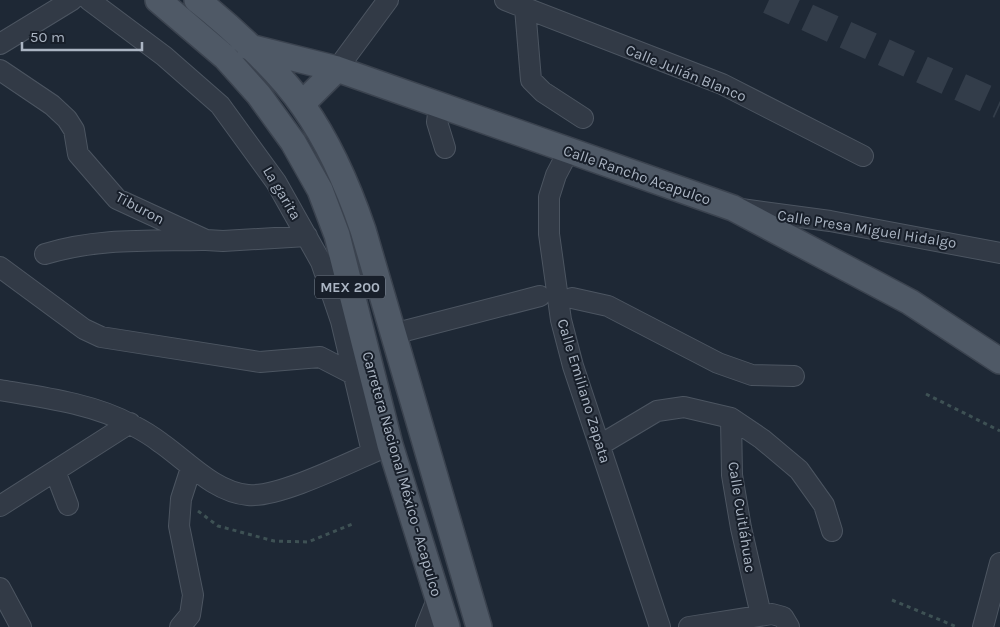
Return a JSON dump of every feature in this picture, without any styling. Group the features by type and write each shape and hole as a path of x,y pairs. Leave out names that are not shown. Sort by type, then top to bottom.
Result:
{"main road":[{"name":"Carretera Nacional México - Acapulco","path":"158,0 225,57 259,95 293,142 320,190 337,235 381,448 438,597 447,627"},
{"name":"Carretera Nacional México - Acapulco","path":"197,0 249,47 302,104 346,182 393,334 478,627"},
{"name":"Calle Rancho Acapulco","path":"249,47 337,70 733,208 910,302 1000,361"},
{"path":"302,104 337,70"}],"street":[{"path":"0,44 72,0"},
{"name":"La garita","path":"88,0 164,56 220,105 276,182 321,262 341,320 353,374 381,448"},
{"path":"337,70 388,0"},
{"name":"Calle Julián Blanco","path":"505,0 722,84 863,156"},
{"path":"525,8 530,80 543,92 583,118"},
{"name":"Tiburon","path":"0,70 52,104 67,119 74,130 78,154 117,199 206,240 222,241 307,236"},
{"path":"439,106 437,122 445,148"},
{"name":"Calle Emiliano Zapata","path":"568,152 556,175 550,197 549,234 562,320 573,366 660,627"},
{"name":"Calle Presa Miguel Hidalgo","path":"733,208 830,220 1000,253"},
{"path":"45,254 76,245 109,241 206,240"},
{"path":"0,268 84,330 100,337 260,362 320,357 353,374"},
{"path":"393,334 540,296"},
{"path":"572,298 608,306 718,363 752,375 794,376"},
{"path":"0,390 81,406 130,423 161,443 191,468 230,489 247,495 274,493 381,448"},
{"path":"600,445 657,411 684,407 731,418 762,439 799,470 824,505 832,531"},
{"name":"Calle Cuitláhuac","path":"731,418 732,475 741,528 761,615"},
{"path":"0,506 130,423"},
{"path":"180,627 190,615 193,595 179,526 181,499 191,468"},
{"path":"55,471 68,505"},
{"path":"983,627 1000,563"},
{"path":"0,588 21,627"},
{"path":"426,627 438,597"},
{"path":"689,627 772,614 786,622"}],"path":[{"path":"926,394 1000,431"},
{"path":"181,499 218,526 274,541 308,542 335,533 354,523"},
{"path":"892,600 957,627"}],"tunnel":[{"path":"769,0 1000,105"}]}
